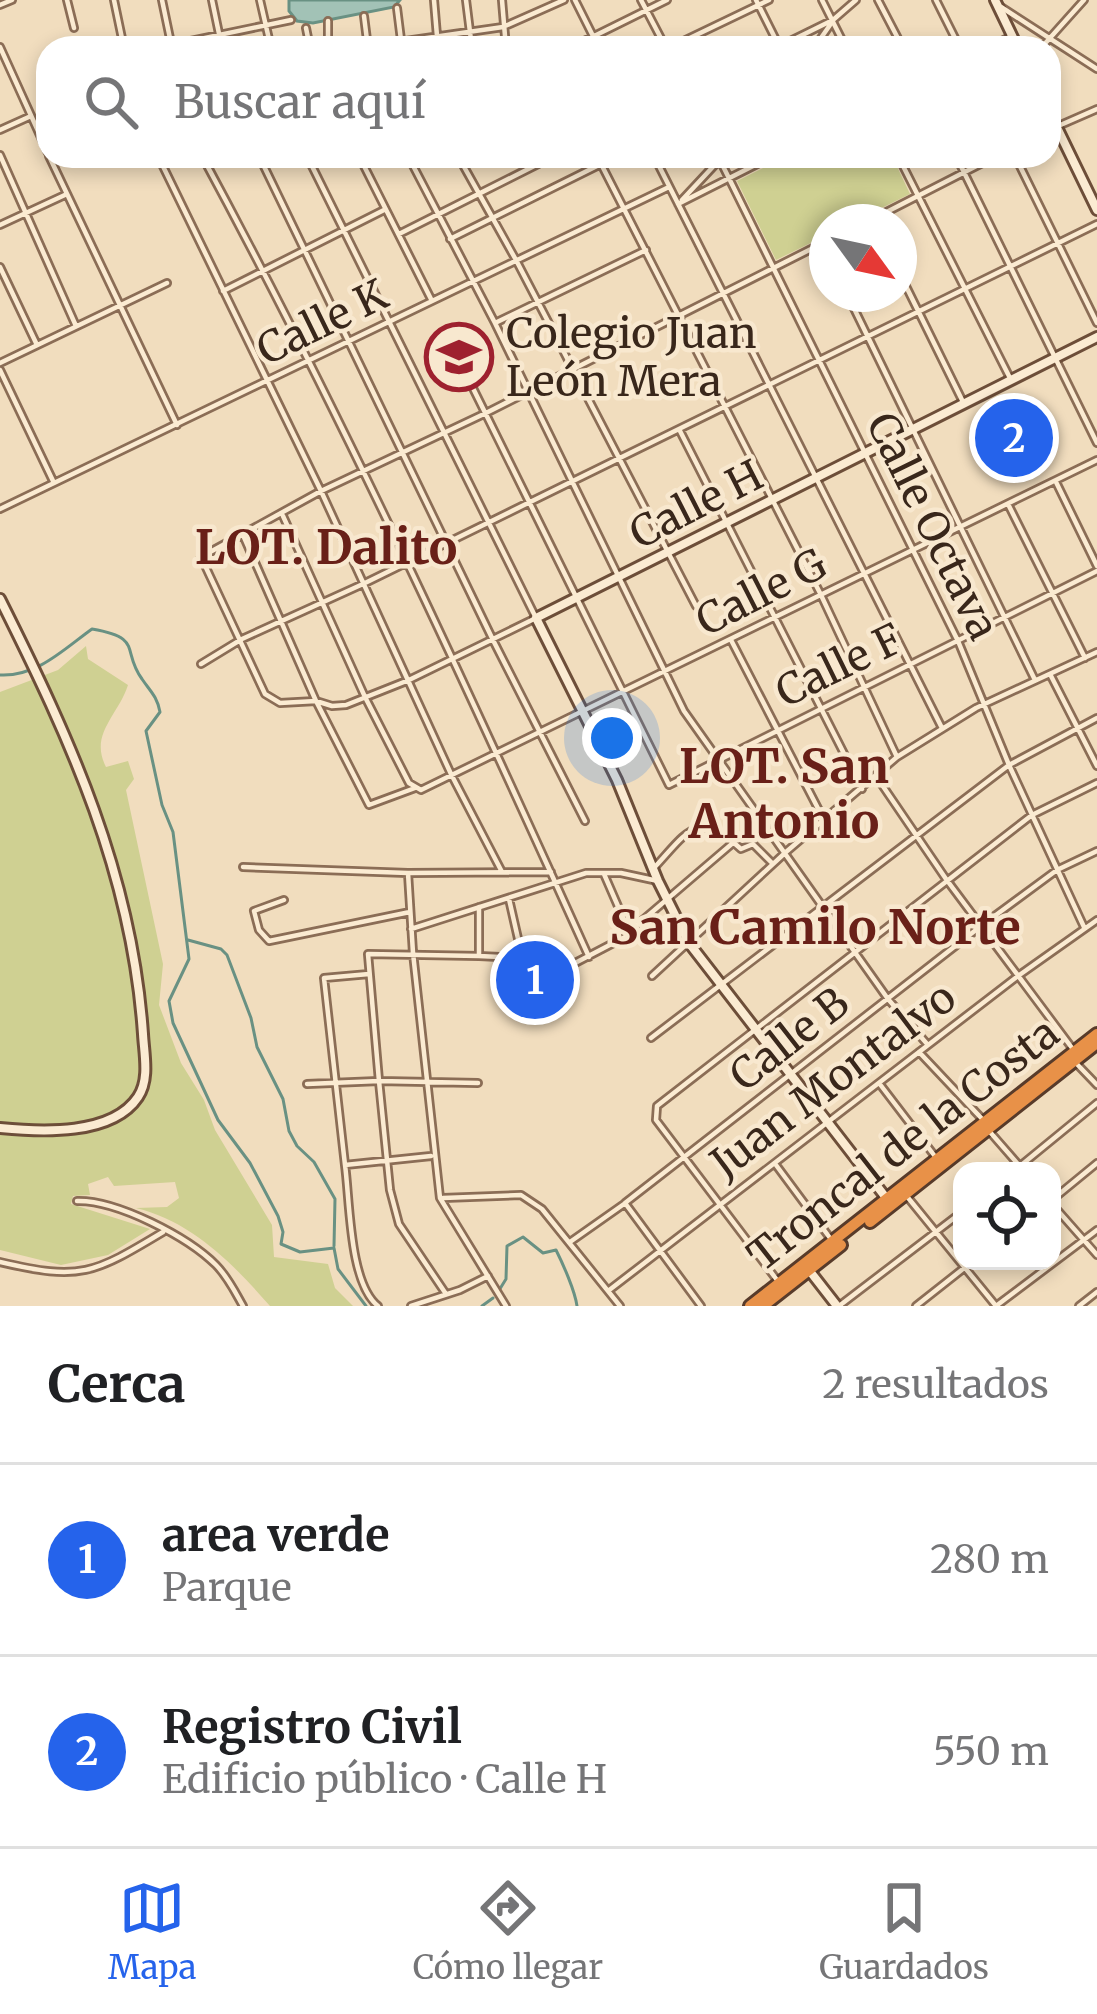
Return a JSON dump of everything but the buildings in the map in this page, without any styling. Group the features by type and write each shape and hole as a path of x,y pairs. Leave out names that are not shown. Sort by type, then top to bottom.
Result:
{"highway":[{"name":"Troncal de la Costa","path":"749,1306 905,1194 1097,1034"},
{"name":"Troncal de la Costa","path":"1075,1056 1097,1043"},
{"name":"Troncal de la Costa","path":"764,1306 887,1199 987,1125"}],"street":[{"path":"0,5 12,0"},
{"path":"67,0 74,28"},
{"path":"114,0 122,36"},
{"path":"162,0 170,36"},
{"path":"212,0 219,35"},
{"path":"260,0 268,36"},
{"path":"434,0 437,36"},
{"path":"466,0 470,36"},
{"path":"502,0 504,36"},
{"path":"450,36 503,27 564,0"},
{"path":"575,0 593,36"},
{"path":"641,0 660,36"},
{"path":"596,36 667,0"},
{"path":"691,36 770,0"},
{"path":"822,0 840,36"},
{"path":"801,36 833,20 856,0"},
{"path":"878,0 897,36"},
{"path":"936,0 954,36"},
{"path":"1052,36 1086,0 1097,7"},
{"path":"995,2 1047,36"},
{"path":"995,2 1012,35"},
{"path":"758,3 774,36"},
{"path":"397,8 400,36"},
{"path":"364,16 367,36"},
{"path":"215,36 291,20"},
{"path":"328,20 328,36"},
{"path":"822,36 833,20"},
{"path":"306,28 308,36"},
{"path":"1061,45 1097,69"},
{"path":"0,47 36,127"},
{"path":"1061,125 1097,109"},
{"path":"0,130 31,116"},
{"path":"1061,143 1097,210"},
{"path":"0,155 76,326"},
{"path":"55,168 177,425"},
{"path":"164,168 502,872"},
{"path":"208,168 454,658 589,957"},
{"path":"265,168 585,821"},
{"path":"313,168 617,780 652,869 689,943 887,1199"},
{"path":"364,168 432,302"},
{"path":"414,168 684,711 888,999 928,1045"},
{"path":"465,168 696,606"},
{"path":"399,234 529,168"},
{"path":"450,239 593,168"},
{"path":"603,168 821,595 897,757"},
{"path":"660,168 942,728"},
{"path":"678,204 710,168"},
{"name":"Calle Octava","path":"724,168 958,641 1084,927"},
{"path":"678,204 748,168"},
{"path":"904,168 1011,380"},
{"path":"961,168 1097,443"},
{"path":"903,204 971,168"},
{"path":"1021,168 1097,323"},
{"name":"Calle K","path":"0,509 669,187"},
{"path":"0,225 67,194"},
{"path":"223,291 383,210"},
{"path":"201,664 242,639 1097,224"},
{"path":"495,323 646,250"},
{"path":"242,639 201,557 321,491 809,250"},
{"path":"0,266 37,345"},
{"path":"54,483 0,367 167,284"},
{"path":"917,305 964,404"},
{"path":"855,312 1035,680"},
{"name":"Calle H","path":"242,639 265,694 280,703 316,700 337,706 365,698 493,640 1097,337"},
{"path":"467,376 623,690"},
{"path":"679,429 862,789"},
{"name":"Calle G","path":"316,700 369,805 421,790 1097,460"},
{"path":"1056,482 1097,568"},
{"path":"1008,504 1085,658"},
{"path":"281,514 365,698 415,788"},
{"path":"243,535 316,700"},
{"name":"Calle F","path":"623,690 665,781 673,785 776,728 1097,568"},
{"path":"0,599 104,831 119,878 131,931 146,1066 141,1094 118,1115 88,1127 0,1127"},
{"path":"731,640 824,820"},
{"path":"652,976 897,757 983,704 1097,652"},
{"path":"1050,674 1097,766"},
{"path":"651,1038 1009,765 1097,718"},
{"path":"876,776 1097,1085"},
{"path":"779,1283 656,1120 656,1107 1032,815 1097,783"},
{"path":"652,869 692,829 720,829 741,848 753,844 773,864"},
{"path":"603,873 625,920 640,924 734,842"},
{"name":"Calle B","path":"570,1242 685,1159 981,926 1057,870 1097,851"},
{"path":"243,867 551,872"},
{"path":"408,873 412,953 440,1198 504,1302 494,1306"},
{"path":"411,928 555,882 603,873 658,881"},
{"path":"509,899 519,958 515,1001"},
{"path":"284,900 254,911 259,930 269,941 410,912"},
{"path":"479,907 479,956"},
{"name":"Juan Montalvo","path":"608,1291 1097,920"},
{"path":"554,974 625,937 631,925"},
{"path":"446,1294 399,1224 379,1081 370,954 519,958"},
{"path":"369,974 324,978 358,1273 370,1300 378,1306"},
{"path":"920,1052 987,1125 1013,1162"},
{"path":"307,1084 478,1083"},
{"path":"879,1083 937,1160"},
{"path":"1028,1162 1097,1103"},
{"path":"345,1165 433,1156"},
{"path":"1061,1194 1097,1163"},
{"path":"775,1165 835,1244"},
{"path":"905,1194 953,1251"},
{"path":"440,1198 521,1195 537,1204 620,1306"},
{"path":"76,1202 90,1201 150,1221 217,1266 244,1306"},
{"path":"625,1203 701,1306"},
{"path":"1061,1213 1097,1255"},
{"path":"809,1270 838,1306 953,1220"},
{"path":"967,1270 996,1306 1097,1230"},
{"path":"0,1262 50,1274 76,1272 118,1261 164,1231"},
{"path":"916,1306 961,1270"},
{"path":"410,1306 488,1276"},
{"path":"1079,1306 1097,1292"}],"green space":[{"path":"763,168 898,168 910,194 890,204 809,204 809,244 776,260 737,181"},
{"path":"86,646 88,659 128,685 103,735 102,755 106,767 128,761 134,779 126,790 163,964 159,1005 181,1063 272,1225 274,1257 328,1264 335,1288 353,1306 270,1306 194,1234 136,1208 167,1207 179,1198 175,1182 114,1186 108,1177 88,1184 90,1195 73,1196 71,1204 150,1229 108,1255 61,1265 0,1250 0,692 58,670"},
{"path":"523,954 555,959 546,1004 517,1002"}],"shaded area":[{"path":"289,0 400,0 394,7 313,23 297,21 289,11"}],"waterway":[{"path":"0,675 38,667 92,629 119,637 129,646 160,712 146,731 162,805 173,832 189,959 169,1001 173,1023 218,1120 250,1163 278,1216 281,1244 300,1252 334,1248 338,1269 366,1306"},
{"path":"188,940 227,955 257,1047 283,1099 289,1131 335,1199 334,1246"},
{"path":"498,1292 506,1279 507,1246 523,1237 543,1253 556,1250 577,1306"},
{"path":"482,1306 493,1298"}],"place":[{"name":"Colegio Juan León Mera","path":"459,357"},
{"name":"Registro Civil","path":"1014,438"},
{"name":"area verde","path":"535,980"}],"district":[{"name":"LOT. Dalito","path":"326,547"},
{"name":"LOT. San Antonio","path":"784,794"},
{"name":"San Camilo Norte","path":"815,927"}]}
